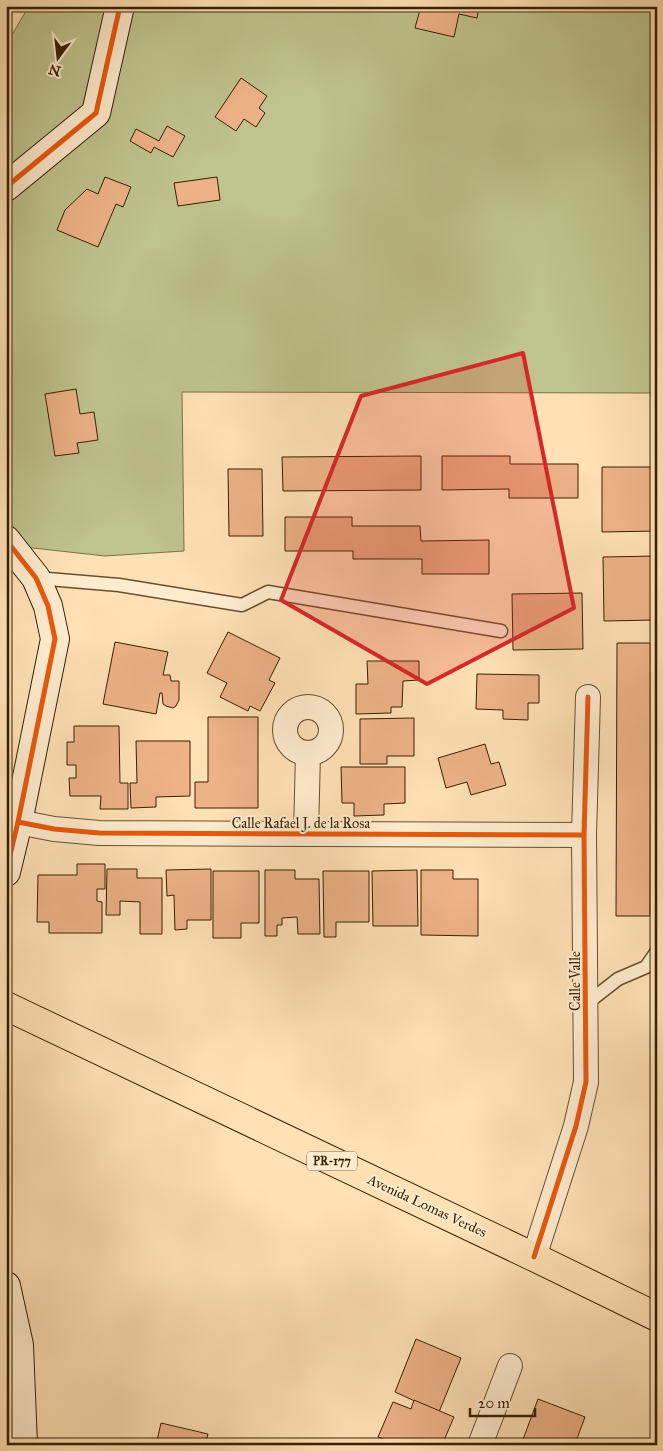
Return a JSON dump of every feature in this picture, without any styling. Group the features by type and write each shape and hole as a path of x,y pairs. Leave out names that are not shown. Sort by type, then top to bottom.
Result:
{"main road":[{"name":"Avenida Lomas Verdes","path":"6,1006 657,1317"}],"street":[{"path":"6,187 96,113 120,6"},
{"path":"6,540 36,578 48,606 55,638 6,872"},
{"name":"Calle Valle","path":"534,1257 576,1126 586,1082 584,835 588,696"},
{"path":"306,834 308,753"},
{"name":"Calle Rafael J. de la Rosa","path":"18,822 54,829 99,833 584,835"},
{"path":"6,1286 19,1345 13,1384 23,1445"},
{"path":"480,1445 510,1366"}],"lane":[{"path":"36,578 119,585 242,605 268,592 501,631"},
{"path":"586,1004 618,980 646,966 657,951"}],"highlighted area":[{"path":"523,353 574,608 427,684 281,600 361,396"}],"green space":[{"path":"29,6 657,6 657,393 182,392 184,551 105,556 6,545 6,45"}],"building":[{"path":"421,6 479,6 477,18 459,14 454,37 415,28"},
{"path":"241,78 267,96 259,108 265,113 256,127 244,119 236,131 215,117"},
{"path":"167,126 185,136 173,157 154,147 151,153 130,141 136,129 159,141"},
{"path":"105,177 131,187 123,207 116,204 98,247 57,230 65,210 87,189 98,194"},
{"path":"217,177 220,200 178,206 174,183"},
{"path":"76,389 80,414 94,412 98,440 77,443 79,453 55,456 45,394"},
{"path":"421,456 421,490 283,491 282,457"},
{"path":"442,456 510,456 510,464 578,464 578,498 509,498 509,489 442,490"},
{"path":"602,467 657,467 657,531 602,532"},
{"path":"228,469 262,469 263,536 229,536"},
{"path":"285,517 352,517 352,526 420,526 421,541 489,540 489,574 422,574 422,559 353,559 353,551 285,551"},
{"path":"657,556 657,620 604,621 603,557"},
{"path":"582,593 583,649 513,650 512,594"},
{"path":"228,632 280,658 269,680 275,683 260,711 250,706 248,711 220,697 227,683 207,673"},
{"path":"115,642 168,652 163,675 170,675 171,681 179,681 179,700 176,706 173,708 163,704 162,693 160,693 156,714 103,704"},
{"path":"617,643 651,643 650,916 616,916"},
{"path":"367,661 419,661 419,680 403,681 402,707 391,707 391,713 356,714 356,684 368,684"},
{"path":"477,674 539,675 539,703 528,703 528,720 503,719 503,710 476,709"},
{"path":"208,717 258,717 258,808 195,808 195,782 208,782"},
{"path":"414,718 414,756 387,756 387,764 360,764 360,719"},
{"path":"74,726 119,726 120,783 128,783 128,809 100,809 101,796 70,796 69,778 76,778 76,765 67,765 67,742 74,742"},
{"path":"136,741 190,741 190,796 156,797 156,807 131,808 130,783 137,783"},
{"path":"485,744 491,764 499,762 506,785 471,795 467,782 446,788 438,758"},
{"path":"341,767 405,767 405,803 384,804 384,815 354,816 354,803 342,803"},
{"path":"77,864 105,864 105,889 97,889 97,901 102,902 102,933 49,933 49,922 37,922 38,875 77,875"},
{"path":"107,869 137,869 137,878 162,878 162,934 140,934 140,902 120,901 120,915 106,915"},
{"path":"211,869 211,920 187,920 187,929 175,930 174,895 167,896 166,870"},
{"path":"265,870 295,870 295,879 319,879 320,934 298,934 297,917 282,918 282,925 277,925 277,936 265,936"},
{"path":"417,870 418,926 373,926 372,871"},
{"path":"421,870 453,870 453,879 478,879 478,936 421,935"},
{"path":"213,871 259,871 259,923 241,923 241,938 213,938"},
{"path":"323,871 369,871 369,922 336,922 336,937 324,937"},
{"path":"416,1339 461,1358 439,1412 395,1392"},
{"path":"538,1399 585,1417 576,1445 521,1445"},
{"path":"414,1400 454,1417 442,1445 398,1445 378,1437 393,1402 411,1409"},
{"path":"161,1423 208,1434 205,1445 156,1445"}],"cycle path":[{"path":"6,187 96,113 120,6"},
{"path":"6,540 36,578 48,606 55,639 6,872"},
{"path":"534,1257 576,1126 586,1082 584,835 588,697"},
{"path":"18,822 54,829 99,833 584,835"}]}
